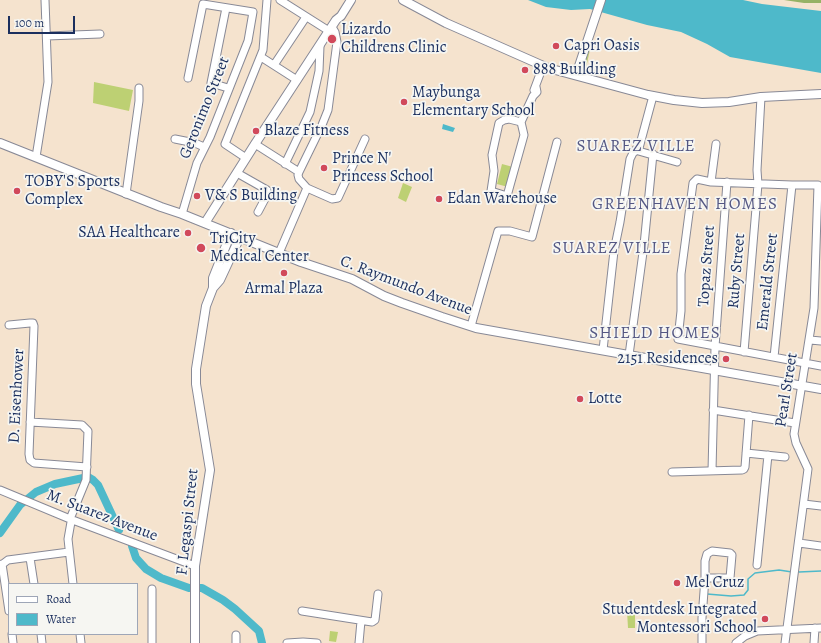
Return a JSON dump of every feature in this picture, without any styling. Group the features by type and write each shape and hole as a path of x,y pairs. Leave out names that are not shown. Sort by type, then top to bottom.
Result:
{"main road":[{"path":"332,26 336,13 345,0"},
{"path":"205,223 332,26 341,16 351,0"},
{"path":"404,0 446,23 543,66 653,96 702,103 761,97 821,94"},
{"path":"576,75 600,0"},
{"name":"C. Raymundo Avenue","path":"0,143 126,194 182,214 279,253 352,279 384,296 471,326 544,341 603,350 821,389"},
{"name":"F. Legaspi Street","path":"213,288 213,278 231,233"},
{"name":"F. Legaspi Street","path":"195,643 195,566 210,470 196,384 196,369 206,306 213,288 220,280 240,237"}],"street":[{"path":"36,157 48,82 45,0"},
{"path":"246,158 225,144 261,57 266,28 267,0"},
{"path":"280,0 306,17 332,26 335,32 337,47 328,110 299,174 299,180 307,188 332,199 338,198 365,139"},
{"path":"188,78 203,4 226,8 211,83 228,88"},
{"name":"Geronimo Street","path":"182,214 197,162 221,110 228,88 248,41 253,12 226,8"},
{"path":"274,65 306,17"},
{"path":"47,36 100,34"},
{"path":"286,164 310,112 319,71 320,46"},
{"path":"261,57 297,80"},
{"path":"521,122 509,119 499,123 492,155 494,171 491,192 507,196 524,135 521,122 533,96 537,92 536,87 543,66"},
{"path":"126,194 139,101 139,88"},
{"path":"603,350 614,251 630,159 635,150 639,148 653,96"},
{"name":"Ruby Street","path":"744,352 758,184 757,170 761,97"},
{"path":"174,139 204,146"},
{"path":"471,326 498,231 510,231 532,237 557,142"},
{"path":"255,144 299,174"},
{"path":"711,182 716,144"},
{"path":"635,150 677,162"},
{"path":"629,355 644,244 653,154"},
{"path":"237,173 266,188 268,191 258,212"},
{"path":"792,185 711,182 698,179 694,180 681,274 681,311 678,339 821,366"},
{"name":"Topaz Street","path":"712,471 715,347 727,182"},
{"name":"Pearl Street","path":"786,643 808,468 794,438 795,423 805,363 818,308 818,185 792,185"},
{"name":"Emerald Street","path":"774,357 792,185"},
{"path":"279,253 307,188"},
{"name":"D. Eisenhower","path":"9,325 32,323 34,326 28,454 32,462 87,473"},
{"path":"810,340 821,341"},
{"path":"713,410 795,423"},
{"path":"672,472 742,470 745,467 749,415"},
{"path":"30,422 82,425 86,427 88,431 87,473 69,518 71,522 68,539 73,583"},
{"path":"746,453 768,454 785,457"},
{"path":"757,565 768,454"},
{"name":"M. Suarez Avenue","path":"0,490 26,502 195,566"},
{"path":"804,504 821,506"},
{"path":"799,543 821,546"},
{"path":"702,643 705,561 707,554 712,551 730,553 732,555 730,578 705,578"},
{"path":"8,606 1,565 8,560 69,552"},
{"path":"30,558 34,583"},
{"path":"152,589 152,643"},
{"path":"302,611 374,622 378,594"},
{"path":"359,643 361,621"},
{"path":"736,643 745,636 758,631 818,628 814,643"},
{"path":"236,635 236,643"},
{"path":"287,643 317,643"}],"green space":[{"path":"784,0 821,0 821,3 804,3"},
{"path":"592,40 585,73 581,68"},
{"path":"94,82 133,90 129,111 93,103"},
{"path":"502,164 513,167 508,187 497,184"},
{"path":"403,183 412,187 406,202 398,198"},
{"path":"627,611 635,611 635,628 628,628"},
{"path":"330,631 338,632 336,642 329,641"}],"water":[{"path":"528,0 743,0 762,4 821,11 821,73 730,57 681,32 647,25 590,9 571,10 546,7"},
{"path":"443,124 455,128 453,132 442,129"}],"waterway":[{"path":"0,533 20,505 36,492 55,484 88,477 98,485 119,530"},
{"path":"132,546 136,558 146,569 161,578 189,588 202,588 223,600 259,631 262,643"},
{"path":"707,594 731,596 744,595 748,590 748,579 755,573 779,570 792,572"},
{"path":"799,572 821,571"}],"place":[{"name":"Lizardo Childrens Clinic","path":"332,39"},
{"name":"Capri Oasis","path":"556,46"},
{"name":"888 Building","path":"525,70"},
{"name":"Maybunga Elementary School","path":"404,102"},
{"name":"Blaze Fitness","path":"256,131"},
{"name":"Prince N' Princess School","path":"324,168"},
{"name":"TOBY'S Sports Complex","path":"17,191"},
{"name":"V& S Building","path":"197,196"},
{"name":"Edan Warehouse","path":"439,199"},
{"name":"SAA Healthcare","path":"188,233"},
{"name":"TriCity Medical Center","path":"201,248"},
{"name":"Armal Plaza","path":"284,273"},
{"name":"2151 Residences","path":"726,359"},
{"name":"Lotte","path":"580,399"},
{"name":"Mel Cruz","path":"677,583"},
{"name":"Studentdesk Integrated Montessori School","path":"765,619"}],"district":[{"name":"SUAREZ VILLE","path":"636,147"},
{"name":"GREENHAVEN HOMES","path":"685,205"},
{"name":"SUAREZ VILLE","path":"612,249"},
{"name":"SHIELD HOMES","path":"655,334"}]}
